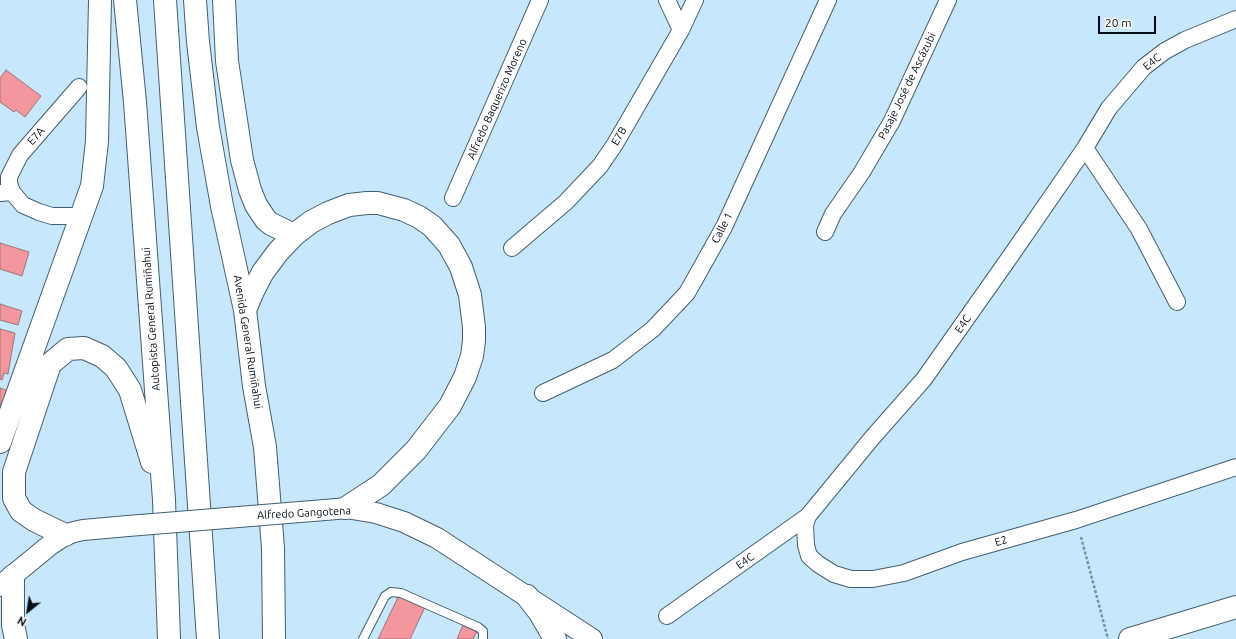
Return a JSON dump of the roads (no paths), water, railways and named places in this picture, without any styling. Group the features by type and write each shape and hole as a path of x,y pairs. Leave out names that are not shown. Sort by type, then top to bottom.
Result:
{"main road":[{"path":"0,442 92,186 97,141 100,0"},
{"name":"Autopista General Rumiñahui","path":"125,0 135,102 164,500 169,639"},
{"path":"165,0 208,639"},
{"name":"Avenida General Rumiñahui","path":"195,0 198,42 208,127 222,206 245,310 254,386 266,455 273,548 274,639"},
{"path":"224,0 227,61 242,160 250,190 256,205 266,220 294,235"},
{"path":"245,310 263,272 278,252 294,235 311,222 328,213 349,205 367,202 378,203 404,210 419,217 432,226 449,245 461,267 470,295 474,327 472,356 465,377 450,406 416,450 381,485 341,509"},
{"path":"65,535 34,520 21,511 14,498 14,472 50,364 68,349 84,348 102,356 116,368 130,390 164,500"},
{"path":"6,581 12,625 16,639"},
{"path":"527,596 540,613 555,639"},
{"path":"1130,639 1236,607"}],"street":[{"name":"Alfredo Baquerizo Moreno","path":"453,198 540,0"},
{"path":"667,0 681,30"},
{"name":"E7B","path":"512,248 566,202 600,166 615,144 681,30 695,0"},
{"name":"Calle 1","path":"543,393 613,360 653,329 687,293 724,227 828,0"},
{"name":"Pasaje José de Ascázubi","path":"825,232 832,214 862,172 892,121 948,0"},
{"name":"E4C","path":"667,616 808,516 872,438 924,379 1085,148 1109,108 1144,67 1185,40 1236,19"},
{"name":"E7A","path":"6,192 9,177 20,155 79,87"},
{"path":"1085,148 1139,229 1176,302"},
{"path":"6,192 23,205 39,212 52,216 80,216"},
{"name":"E2","path":"808,516 805,525 806,544 809,556 818,564 834,574 851,579 874,579 904,573 962,552 1076,520 1236,467"},
{"name":"Alfredo Gangotena","path":"6,581 50,545 65,535 78,531 341,509 376,513 410,525 437,538 592,639"}],"lane":[{"path":"363,639 385,596 391,592 401,593 478,627 483,631 484,639"}]}
